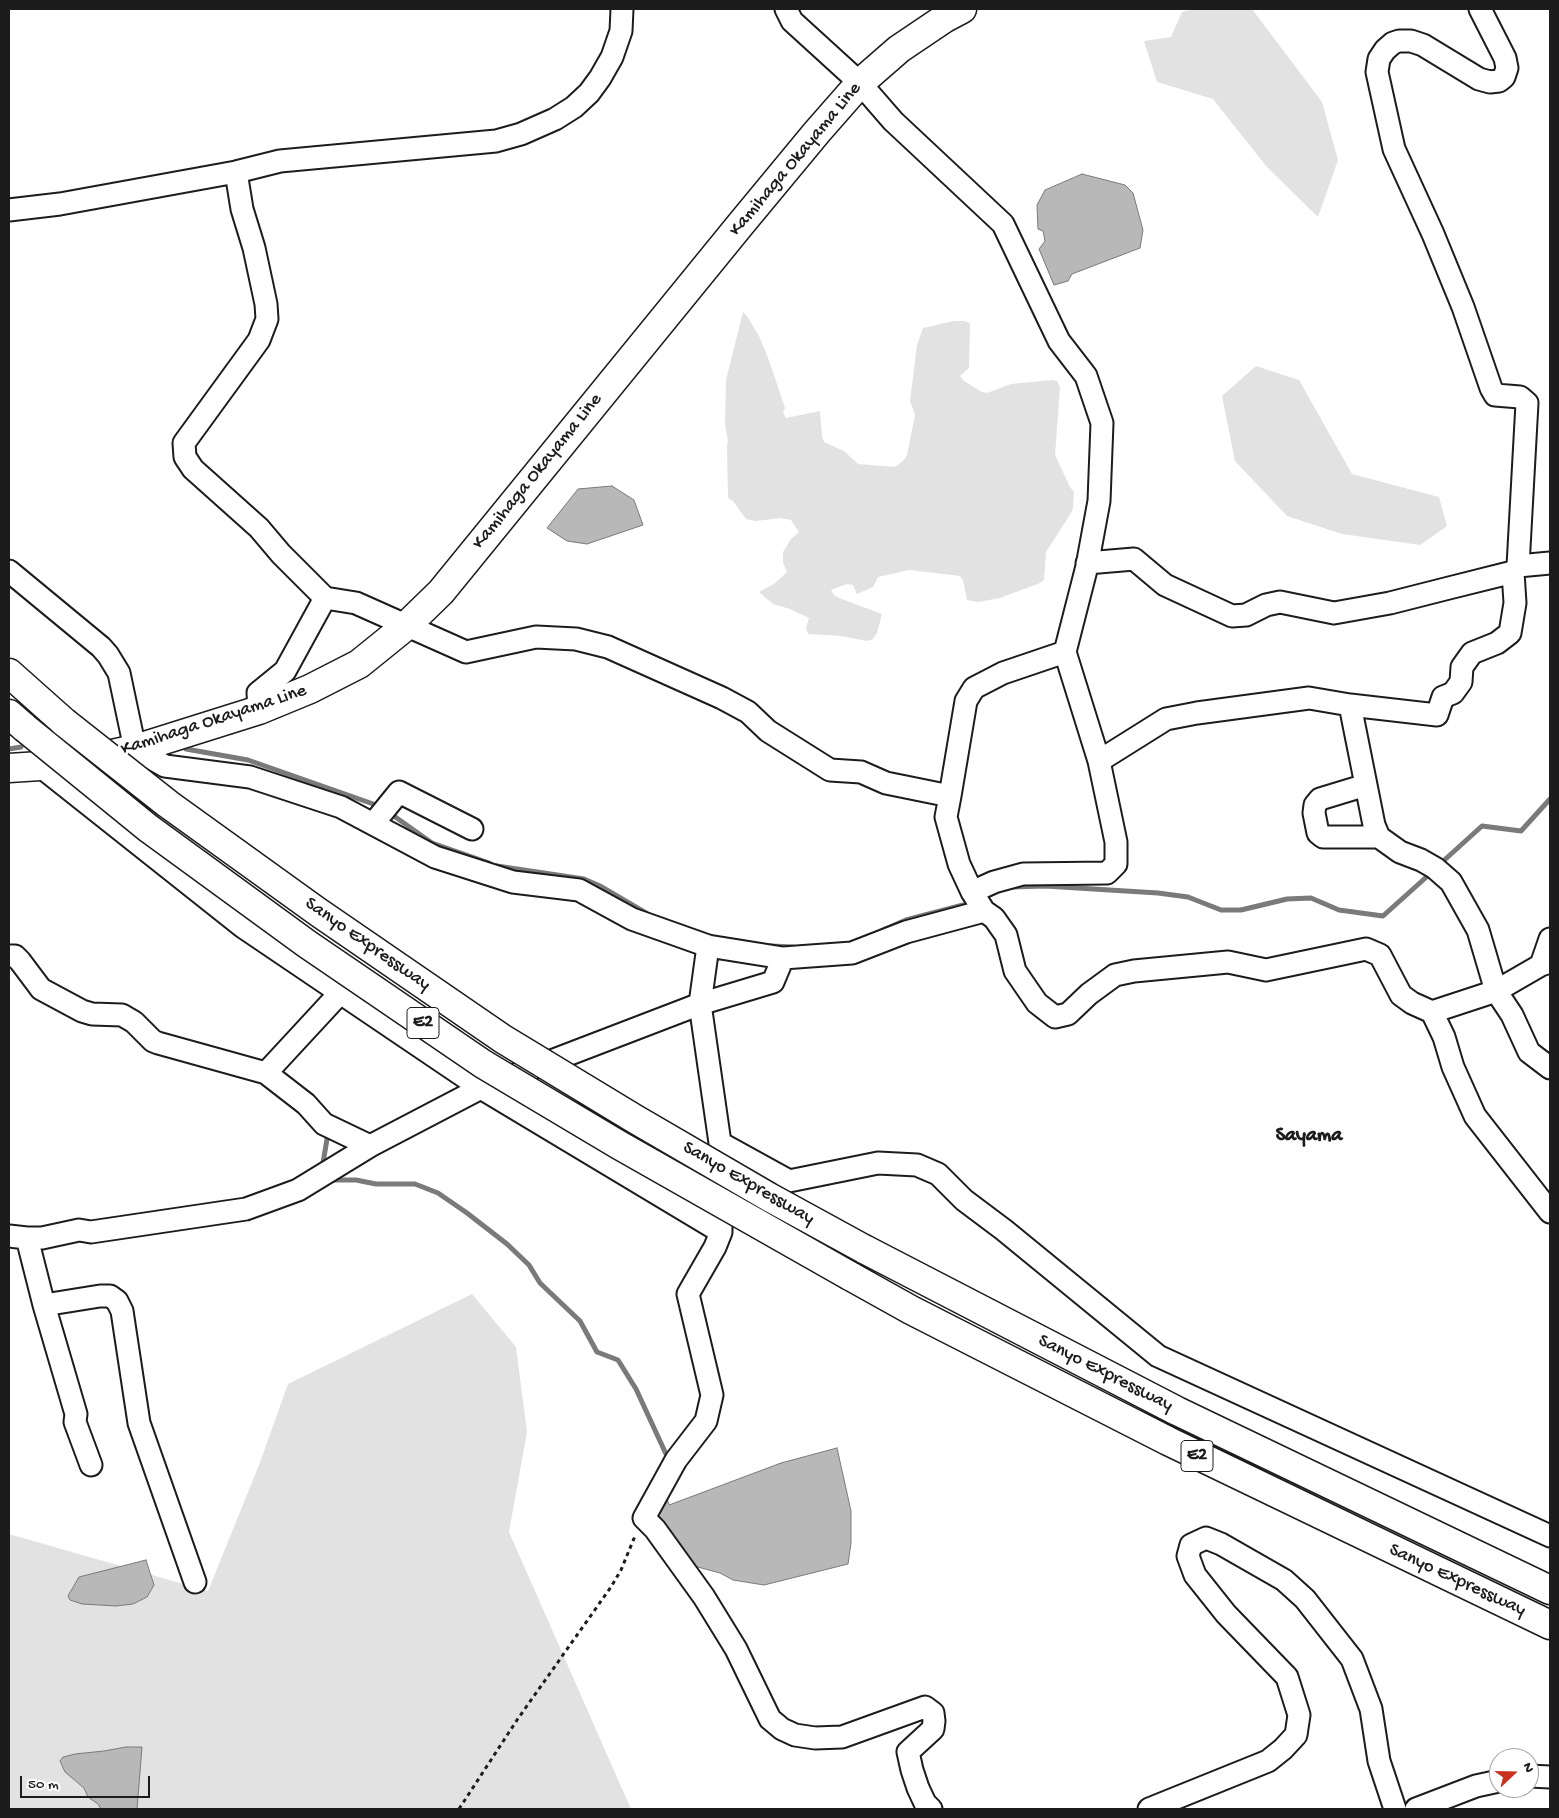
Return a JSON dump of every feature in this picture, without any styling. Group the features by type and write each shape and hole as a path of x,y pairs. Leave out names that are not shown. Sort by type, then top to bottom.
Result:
{"main road":[{"name":"Kamihaga Okayama Line","path":"9,768 90,759 135,749 259,710 310,690 359,664 406,626 441,592 746,218 860,83 899,49 945,18 962,9"},
{"name":"Sanyo Expressway","path":"9,673 64,722 168,804 318,912 503,1039 702,1158 864,1249 1178,1411 1550,1590"},
{"name":"Sanyo Expressway","path":"17,721 148,828 307,944 483,1064 619,1145 911,1310 1168,1441 1550,1624"}],"street":[{"path":"9,210 60,204 236,172 280,161 496,141 535,129 574,107 589,93 600,78 612,56 621,30 622,9"},
{"path":"786,9 792,21 808,37 860,83 893,121 1003,224 1059,341 1086,376 1102,423 1099,501 1066,652 1099,761 1116,842 1116,864 1107,873 1023,874 994,882 972,892"},
{"path":"1099,761 1166,719 1197,713 1309,698 1350,705 1437,715 1443,697 1453,693 1461,682 1462,667 1472,654 1497,643 1510,633 1515,603 1527,402 1520,397 1495,395 1491,388 1463,307 1433,234 1394,149 1378,72 1379,58 1384,50 1392,43 1411,41 1423,45 1479,79 1490,82 1499,81 1504,77 1507,68 1505,58 1480,9"},
{"path":"236,172 242,209 254,248 266,304 267,319 259,340 184,443 184,457 193,469 259,528 325,598 356,603 466,652 536,637 576,639 608,647 722,698 748,712 768,731 830,770 861,772 886,783 950,796"},
{"path":"1087,562 1134,559 1165,585 1232,616 1246,615 1266,605 1280,602 1334,613 1390,603 1516,569 1550,563"},
{"path":"9,572 101,647 108,655 119,673 135,749 165,766 250,776 341,807 435,857 513,882 579,890 632,919 708,946 783,958 852,954 906,932 984,911"},
{"path":"259,710 258,693 285,671 325,598"},
{"path":"1066,652 1003,673 974,688 966,701 946,817 959,864 972,892 984,911 994,918 1006,935 1015,971 1036,1004 1055,1017 1068,1014 1089,994 1115,976 1134,970 1228,962 1266,970 1366,949 1380,955 1402,995 1412,1003 1432,1012 1444,1037 1453,1067 1475,1116 1550,1212"},
{"path":"1350,705 1374,825 1379,837 1400,852 1428,864 1451,882 1478,930 1496,990 1512,1015 1529,1052 1550,1068"},
{"path":"40,766 243,927 481,1088 721,1232"},
{"path":"1366,785 1320,799 1315,805 1314,813 1318,833 1323,837 1379,837"},
{"path":"373,824 399,792 472,829"},
{"path":"1432,1012 1496,990 1546,963 1550,939"},
{"path":"708,946 700,1004 720,1143 721,1232 715,1247 688,1294 712,1395 706,1421 676,1460 644,1518 655,1529 704,1597 736,1649 770,1719 782,1729 795,1735 815,1738 842,1737 924,1707 933,1713 932,1729 908,1752 918,1788 925,1803 932,1809"},
{"path":"9,956 14,956 20,961 41,990 92,1014 122,1015 134,1022 153,1041 269,1069 328,1127 370,1146"},
{"path":"92,1465 75,1422 76,1414 44,1305 18,1243 79,1230 91,1232 246,1208 298,1190 370,1146 481,1088 700,1004 773,982 783,958"},
{"path":"269,1069 340,993"},
{"path":"720,1143 789,1182 878,1163 917,1165 938,1174 964,1200 1004,1230 1158,1356 1550,1536"},
{"path":"44,1305 100,1296 110,1296 117,1301 122,1312 139,1424 195,1582"},
{"path":"1149,1809 1268,1761 1296,1735 1299,1716 1286,1677 1226,1614 1195,1575 1188,1556 1191,1545 1206,1538 1221,1544 1284,1580 1305,1599 1352,1659 1371,1708 1379,1761 1395,1809"},
{"path":"1416,1809 1489,1783"}],"path":[{"path":"459,1809 518,1720 611,1587 621,1570 644,1518"}],"shaded area":[{"path":"1195,9 1252,9 1322,102 1338,160 1318,217 1266,166 1213,99 1157,82 1144,41 1171,37 1182,12"},
{"path":"1082,174 1125,185 1133,193 1143,230 1140,248 1072,274 1068,281 1054,285 1039,249 1045,241 1043,231 1038,229 1037,205 1045,190"},
{"path":"743,312 759,336 770,363 785,408 783,413 786,418 820,411 824,442 844,451 858,464 895,467 907,455 915,415 910,401 917,345 923,328 954,321 970,323 969,368 960,376 964,381 982,392 987,393 1011,384 1057,381 1060,387 1055,455 1074,492 1073,508 1046,552 1044,580 1000,598 978,602 967,600 963,580 960,576 909,570 878,577 873,587 857,594 853,585 847,584 831,590 839,598 882,614 877,633 873,639 867,641 841,636 808,634 806,628 809,618 790,609 773,604 759,592 774,584 787,572 783,562 783,552 791,539 799,532 791,520 781,518 756,521 746,519 733,501 728,498 728,441 725,425 726,380"},
{"path":"1256,366 1299,380 1352,474 1439,497 1447,526 1420,545 1342,534 1287,516 1235,461 1222,396"},
{"path":"612,486 634,500 643,525 587,544 567,541 547,528 578,489"},
{"path":"472,1294 516,1347 527,1432 509,1532 631,1809 9,1809 9,1534 208,1591 259,1465 288,1384"},
{"path":"837,1448 851,1511 851,1543 848,1564 764,1585 733,1580 720,1573 694,1566 656,1511 667,1498 669,1505 781,1463"},
{"path":"146,1560 154,1585 147,1597 133,1604 116,1606 82,1604 70,1600 68,1596 79,1577"},
{"path":"126,1747 142,1747 137,1809 101,1809 98,1804 88,1797 84,1788 65,1772 60,1761 63,1757 75,1754"}],"waterway":[{"path":"9,749 21,747"},
{"path":"186,749 248,760 379,806"},
{"path":"1440,864 1482,826 1521,831 1550,799"},
{"path":"391,814 432,843 489,863"},
{"path":"497,866 584,879 600,886 646,913"},
{"path":"1012,887 1045,886 1158,893 1188,897 1221,910 1241,910 1287,899 1311,898 1339,910 1383,916 1432,872"},
{"path":"883,930 906,920 963,905"},
{"path":"771,946 793,947"},
{"path":"322,1169 328,1133"},
{"path":"329,1180 356,1180 376,1184 415,1184 438,1193 507,1244 529,1265 540,1283 580,1321 597,1352 618,1360 636,1389 666,1454"}],"district":[{"name":"Sayama","path":"1309,1137"}]}
